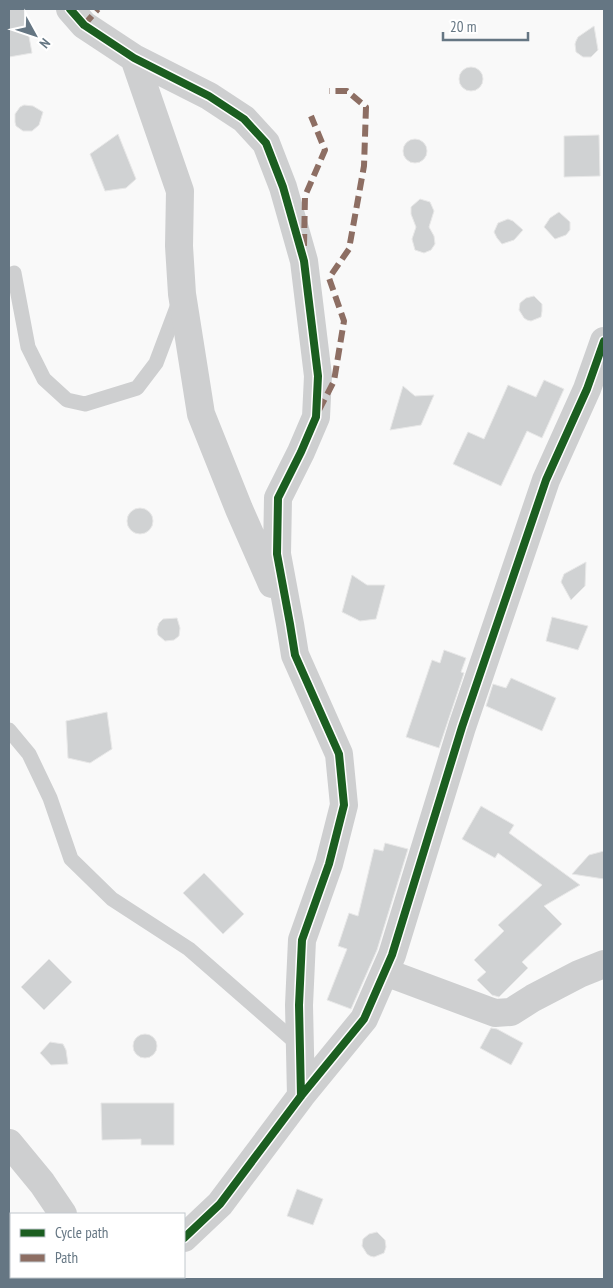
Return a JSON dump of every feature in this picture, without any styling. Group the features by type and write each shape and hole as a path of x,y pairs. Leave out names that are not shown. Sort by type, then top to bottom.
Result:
{"street":[{"path":"70,9 84,25 134,58 210,96 244,119 266,144 283,187 304,261 318,376 316,417 278,498 277,554 295,654 339,754 344,805 329,864 302,940 299,1005 301,1096"},
{"path":"134,58 180,191 179,246 182,294 201,414 239,509 290,624"},
{"path":"185,1237 220,1204 301,1096 364,1019 392,955 462,727 546,480 587,389 604,341"},
{"path":"385,972 495,1013 511,1012 579,974 604,964"},
{"path":"9,1143 42,1183 62,1213"}],"lane":[{"path":"14,273 28,347 44,379 67,400 85,404 137,388 156,363 182,294"},
{"path":"9,730 29,754 50,798 71,859 112,899 189,949 300,1046"}],"building":[{"path":"9,9 24,9 32,53 9,57"},
{"path":"594,26 598,50 591,57 583,57 576,52 576,41 578,37"},
{"path":"471,67 479,71 483,79 479,87 471,91 463,87 459,79 463,71"},
{"path":"24,105 33,106 43,112 39,125 32,131 23,131 16,126 15,114"},
{"path":"118,134 136,179 126,188 105,191 90,154"},
{"path":"599,135 600,176 564,177 564,136"},
{"path":"415,139 423,143 427,151 423,159 415,163 407,159 403,151 407,143"},
{"path":"420,199 430,202 434,211 429,227 434,236 435,244 431,250 424,253 415,250 412,239 416,227 411,214 411,207"},
{"path":"559,212 570,222 570,230 566,235 555,239 544,227 550,218"},
{"path":"508,219 523,230 514,240 502,244 494,232 498,223"},
{"path":"534,296 542,304 542,311 541,317 531,321 524,318 519,310 520,303 526,298"},
{"path":"544,380 564,389 542,438 527,431 501,486 453,464 468,432 484,439 508,385 536,397"},
{"path":"403,386 415,396 434,395 421,425 390,430"},
{"path":"140,508 149,512 153,521 149,530 140,534 131,530 127,521 131,512"},
{"path":"586,562 585,586 571,600 561,582 564,574"},
{"path":"352,575 367,585 385,585 376,619 360,621 342,612"},
{"path":"552,617 588,626 578,650 546,641"},
{"path":"177,618 180,628 179,636 174,640 165,641 158,635 159,623 163,619"},
{"path":"444,650 466,658 461,672 464,673 439,748 406,737 432,660 440,663"},
{"path":"511,678 556,698 542,731 486,706 493,684 506,688"},
{"path":"107,712 112,749 90,763 68,758 66,721"},
{"path":"481,806 514,825 509,833 580,885 544,906 562,924 522,962 528,968 499,997 492,995 477,980 486,972 474,960 504,931 498,925 542,885 498,853 495,858 462,839"},
{"path":"385,843 408,849 377,950 351,1009 327,1000 347,949 338,946 349,913 358,916 374,849 383,851"},
{"path":"604,851 604,879 572,874 589,855"},
{"path":"204,873 244,914 223,934 183,893"},
{"path":"49,959 72,982 44,1010 21,987"},
{"path":"491,1028 497,1029 523,1043 511,1065 480,1048"},
{"path":"145,1034 150,1035 156,1041 156,1051 150,1057 145,1058 140,1057 134,1051 133,1046 134,1041 140,1035"},
{"path":"50,1042 63,1044 68,1064 51,1065 40,1053"},
{"path":"101,1103 174,1103 174,1145 141,1145 141,1139 102,1140"},
{"path":"297,1189 323,1199 313,1225 287,1216"},
{"path":"377,1232 385,1240 386,1247 384,1253 374,1257 367,1254 362,1246 363,1239 369,1234"}],"marked path":[{"path":"84,25 98,9"},
{"path":"319,410 334,381 344,321 329,278 349,249 364,166 366,107 347,91 329,91"},
{"path":"304,246 305,196 325,150 311,116"}],"cycle path":[{"path":"70,9 84,25 134,58 209,96 244,119 266,143 283,187 304,261 318,376 316,417 278,498 277,554 295,655 339,754 344,805 329,864 302,940 299,1005 301,1096"},
{"path":"185,1237 220,1204 301,1096 364,1019 392,955 462,727 546,480 587,389 604,341"}]}
